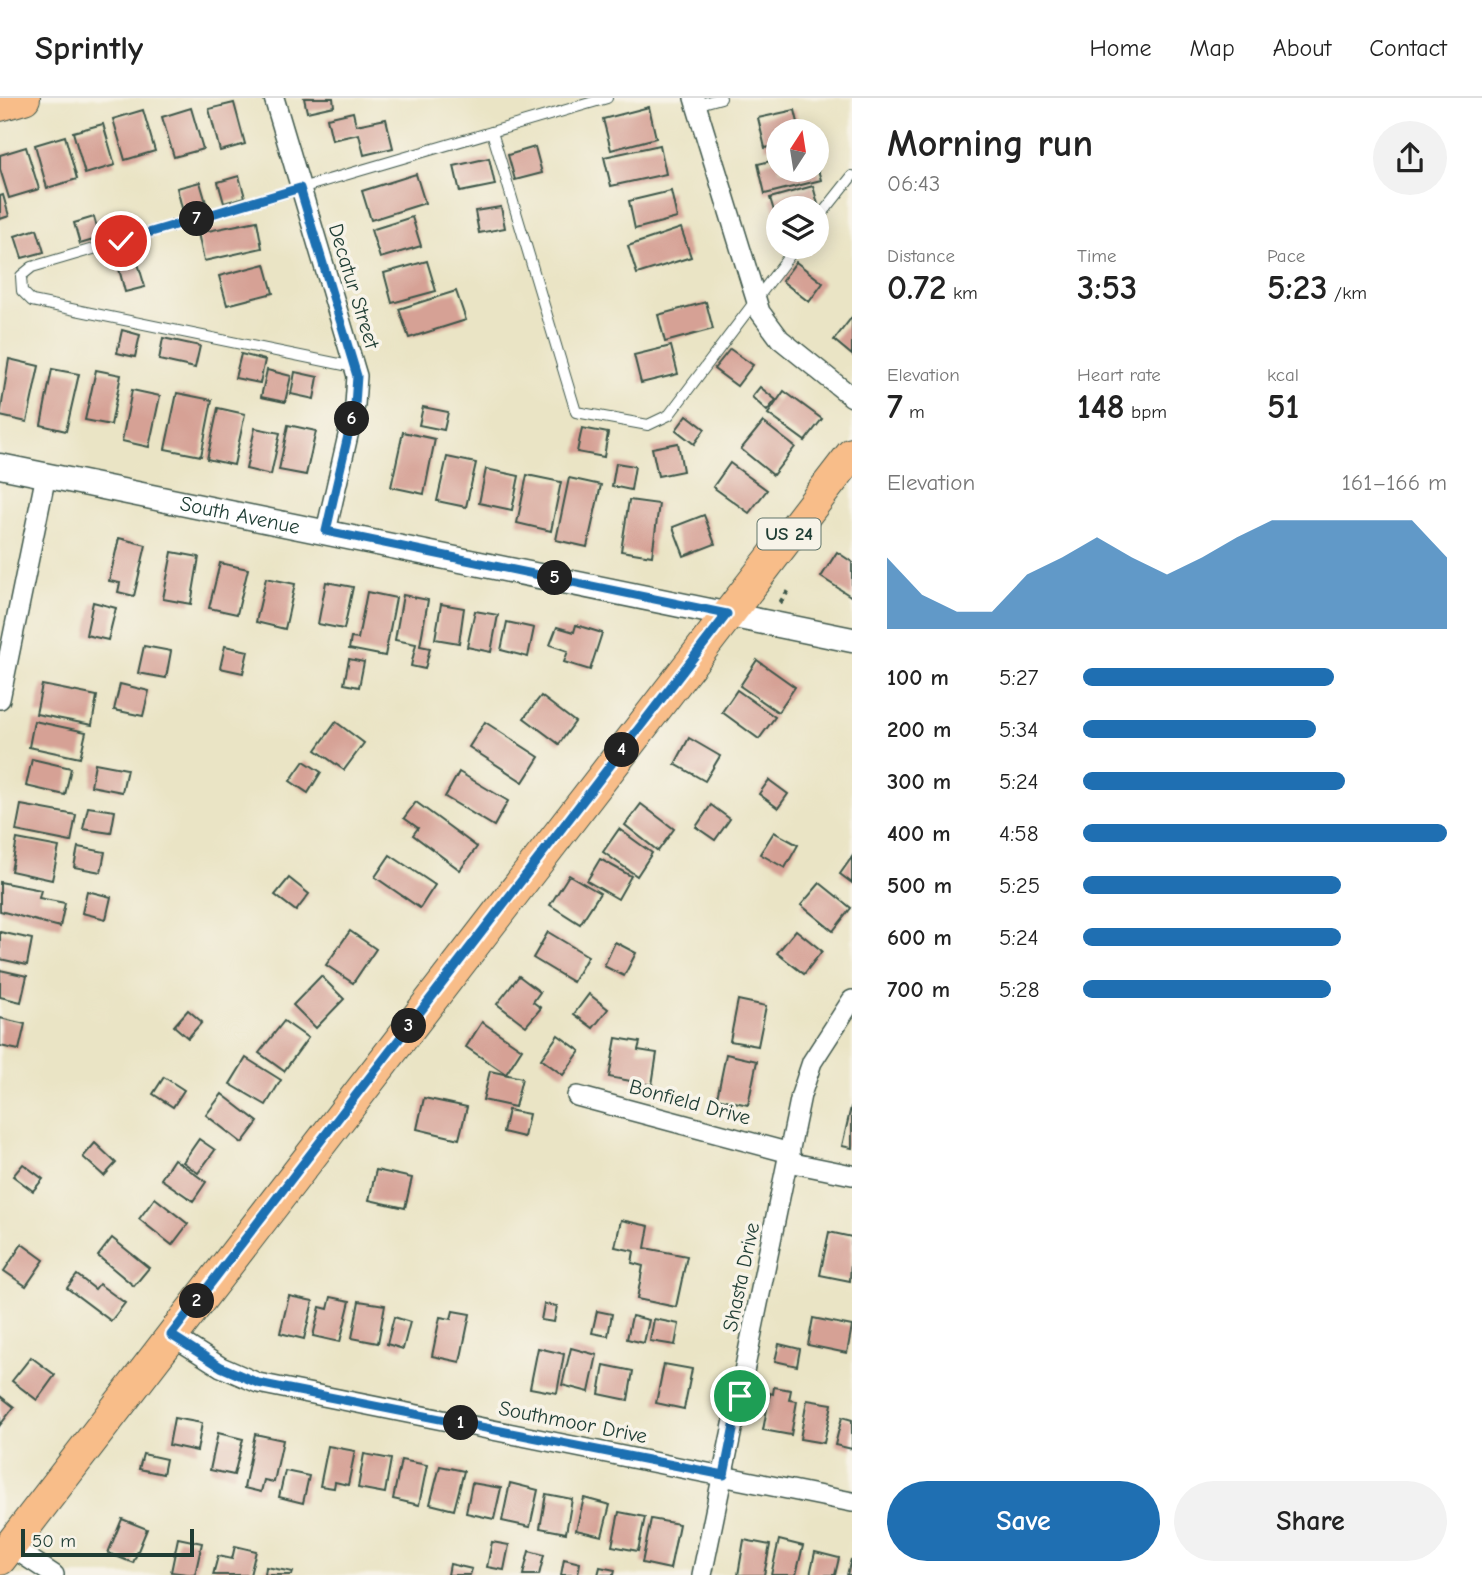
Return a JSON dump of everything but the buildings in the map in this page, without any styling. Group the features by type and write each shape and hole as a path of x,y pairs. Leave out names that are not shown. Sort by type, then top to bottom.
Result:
{"main road":[{"path":"0,105 24,98"},
{"name":"US 24","path":"5,1553 852,454"}],"street":[{"name":"Decatur Street","path":"274,98 355,367 355,405 326,531"},
{"path":"695,102 755,300 780,339 852,397"},
{"name":"South Avenue","path":"0,466 852,640"},
{"path":"0,699 46,475"},
{"name":"Shasta Drive","path":"702,1575 789,1158 812,1062 852,1000"},
{"name":"Bonfield Drive","path":"577,1096 852,1175"},
{"name":"Southmoor Drive","path":"171,1335 221,1367 258,1383 852,1502"},
{"path":"5,1553 54,1575"}],"lane":[{"path":"355,367 32,301 22,291 21,276 32,267 607,98"},
{"path":"695,102 721,98"},
{"path":"492,132 576,412 635,425 659,422 669,415 787,259"},
{"path":"829,205 852,176"}],"path":[{"path":"780,603 788,591"},
{"path":"776,597 783,598"}],"route":[{"path":"121,241 300,188 357,376 355,405 326,531 727,614 171,1335 221,1367 258,1383 724,1475 740,1396"}]}
